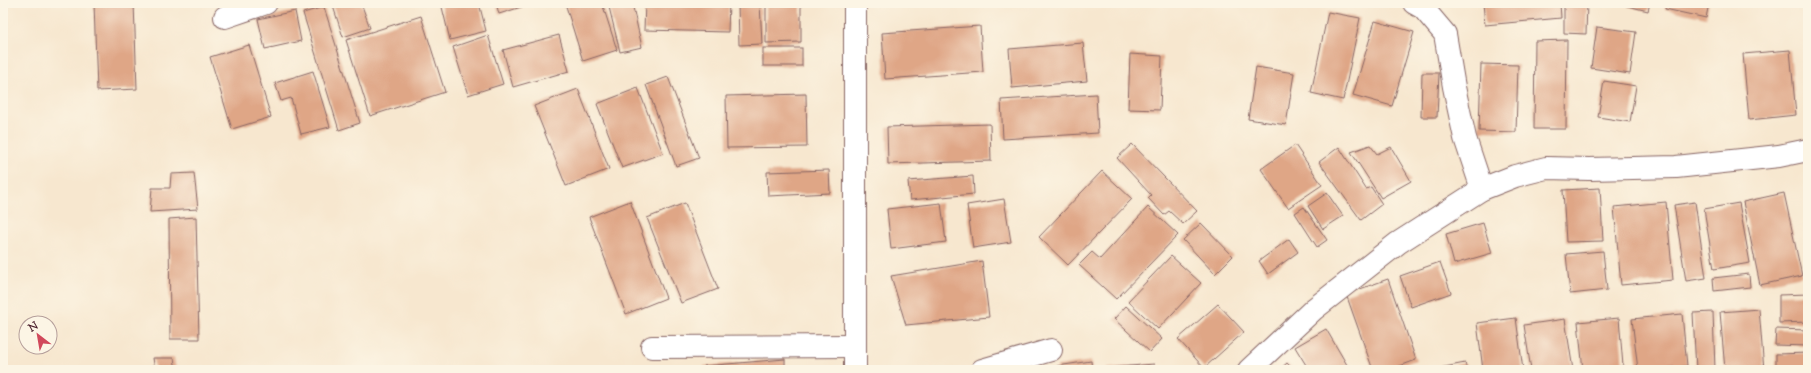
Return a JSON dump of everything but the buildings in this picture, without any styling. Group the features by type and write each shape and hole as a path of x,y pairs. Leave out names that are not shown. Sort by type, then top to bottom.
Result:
{"street":[{"path":"225,17 266,3"},
{"path":"854,370 855,3"},
{"path":"1414,3 1423,8 1445,34 1465,138 1482,189"},
{"path":"1249,370 1314,309 1398,243 1482,189 1515,176 1546,168 1589,169 1676,167 1779,156 1808,150"},
{"path":"652,348 855,346"},
{"path":"982,370 1051,350"}]}
